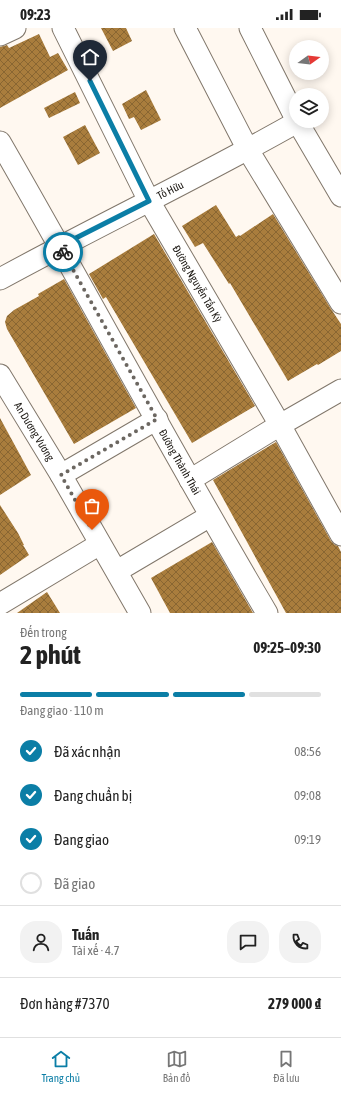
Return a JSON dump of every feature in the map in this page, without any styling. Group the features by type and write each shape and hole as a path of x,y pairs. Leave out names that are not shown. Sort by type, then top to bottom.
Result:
{"street":[{"path":"0,35 15,28"},
{"name":"Đường Nguyễn Tấn Kỳ","path":"63,28 149,201 280,425 341,534"},
{"path":"185,28 248,150 341,303"},
{"path":"250,28 289,105"},
{"name":"Tố Hữu","path":"0,279 60,246 248,150 289,126"},
{"path":"301,128 341,196"},
{"name":"Đường Thành Thái","path":"0,142 60,246 210,516 267,613"},
{"name":"An Dương Vương","path":"0,375 61,475 140,613"},
{"path":"190,480 341,390"},
{"path":"61,475 157,419"},
{"path":"117,571 210,516"},
{"path":"0,604 100,544"}],"building":[{"path":"101,28 126,28 132,41 113,51"},
{"path":"39,34 50,57 58,53 68,70 0,108 0,47 7,45 9,48"},
{"path":"146,90 161,120 141,130 134,117 129,119 122,104"},
{"path":"75,92 80,103 49,118 44,108"},
{"path":"85,125 100,153 78,165 63,137"},
{"path":"216,205 236,237 239,235 240,236 273,214 341,324 341,351 288,381 230,283 229,284 203,243 195,247 182,226"},
{"path":"154,234 255,406 192,443 106,297 103,299 89,274"},
{"path":"64,279 136,408 74,444 7,329 5,322 7,316 14,310 39,296 38,294"},
{"path":"0,418 31,475 0,495"},
{"path":"276,442 331,541 338,546 341,552 341,613 286,613 213,480"},
{"path":"0,505 18,533 29,555 0,575"},
{"path":"212,542 253,613 170,613 151,578"},
{"path":"47,592 60,613 17,613"}],"way so far":[{"path":"63,252 157,419 61,475 92,530"}],"route":[{"path":"63,252 60,246 149,201 90,81"}]}
